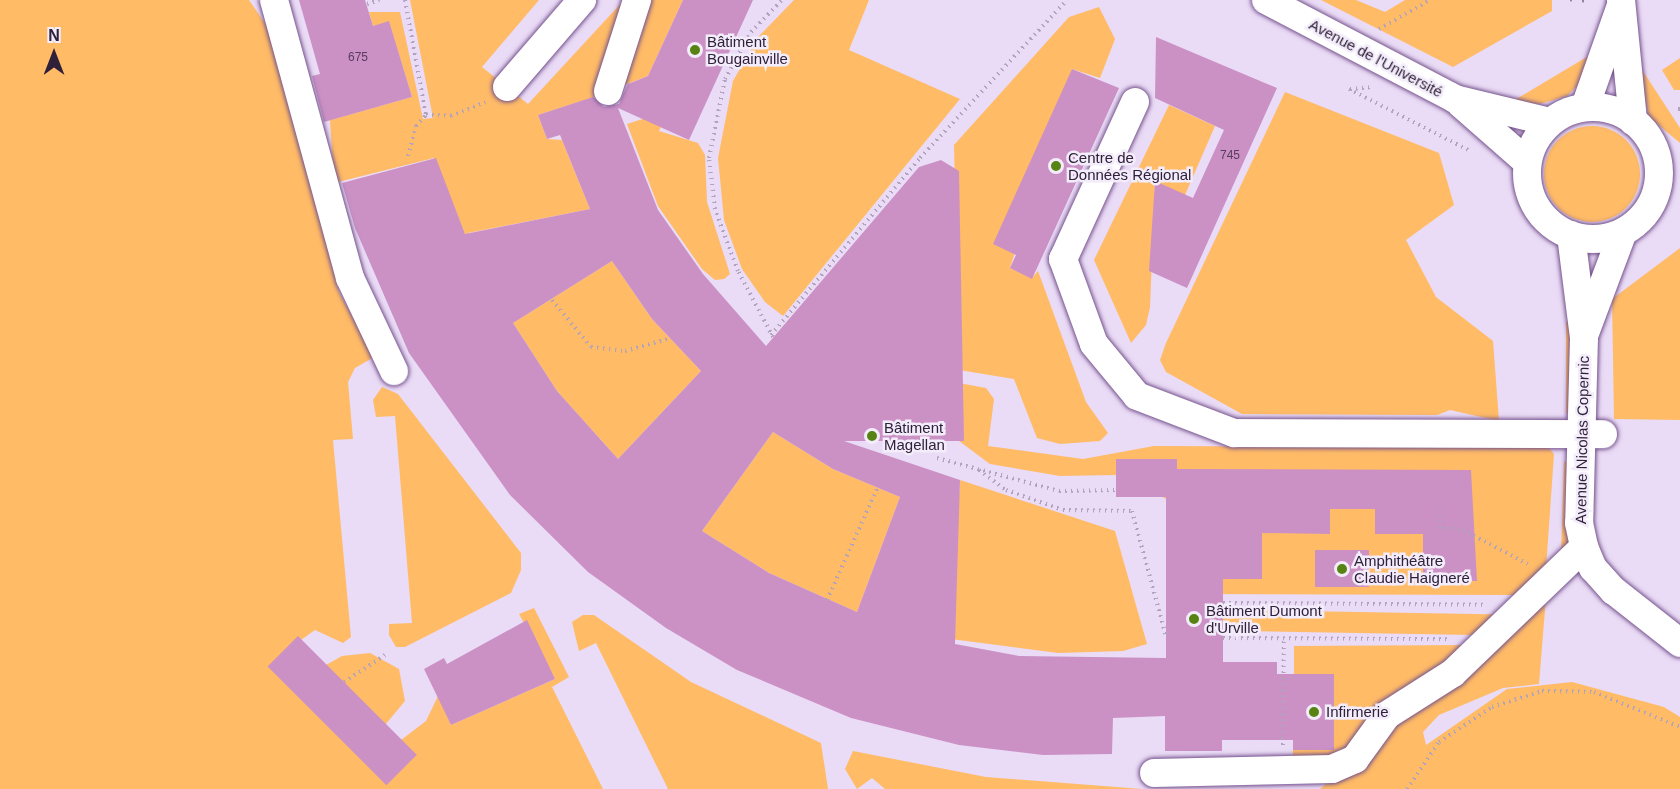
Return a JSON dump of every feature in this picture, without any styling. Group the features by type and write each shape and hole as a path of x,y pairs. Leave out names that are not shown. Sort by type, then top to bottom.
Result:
{"street":[{"path":"274,0 350,278 394,371"},
{"path":"507,87 582,0"},
{"path":"608,91 637,0"},
{"name":"Avenue de l'Université","path":"1266,0 1455,99 1527,162"},
{"path":"1585,107 1620,4"},
{"path":"1620,4 1642,131 1667,196 1623,232 1606,238 1571,236 1539,212 1530,195 1527,162 1550,122 1585,107 1610,110 1642,131 1680,153"},
{"name":"Avenue de l'Université","path":"1455,99 1550,122"},
{"path":"1135,102 1063,259 1094,344 1137,396 1234,433 1592,434"},
{"name":"Avenue Nicolas Copernic","path":"1584,338 1623,232"},
{"name":"Avenue Nicolas Copernic","path":"1571,236 1584,338 1592,434 1579,523 1584,547 1593,568 1614,591 1680,643"},
{"path":"1154,773 1332,770 1355,759 1388,715 1453,673 1584,547"}],"path":[{"path":"367,4 379,0"},
{"path":"405,0 426,115"},
{"path":"782,0 751,32 726,78 709,158 715,209 772,336 920,158 1067,0"},
{"path":"1371,34 1430,0"},
{"path":"426,115 451,116 507,87"},
{"path":"1350,89 1467,150"},
{"path":"408,156 416,126 426,115"},
{"path":"552,300 591,347 626,351 668,339"},
{"path":"937,458 1059,491 1116,490"},
{"path":"979,470 1005,490 1064,510 1132,511 1166,636"},
{"path":"827,600 877,489"},
{"path":"1440,509 1440,528 1469,533 1552,576"},
{"path":"1223,603 1522,606"},
{"path":"1223,638 1487,639"},
{"path":"1283,770 1284,638"},
{"path":"344,682 385,655"},
{"path":"1407,789 1439,742 1492,707 1542,691 1594,692 1680,727"}],"shaded area":[{"path":"0,0 249,0 273,35 339,292 374,357 355,368 348,382 353,439 333,440 351,637 343,643 315,630 301,640 326,665 342,656 370,653 399,669 405,701 385,725 401,740 426,721 438,696 451,725 555,679 519,614 534,608 569,677 552,687 603,789 0,789"},
{"path":"410,0 539,0 482,67 528,104 624,0 594,97 538,115 547,139 562,140 590,209 468,233 476,261 434,158 334,183 330,120 412,97 389,22 373,26 369,12 400,12 423,119 433,118"},
{"path":"644,0 683,0 648,76 619,87"},
{"path":"794,0 869,0 849,50 960,99 783,316 765,302 742,269 724,220 718,158 733,81 758,37"},
{"path":"1321,0 1356,0 1385,12 1405,0 1552,0 1552,11 1453,67"},
{"path":"1099,7 1115,39 1100,78 1072,69 1010,268 1032,278 1038,271 1086,402 1108,433 1100,441 1060,444 1037,438 1014,379 959,370 954,145 1069,17"},
{"path":"1595,52 1583,80 1567,96 1540,104 1513,101"},
{"path":"1680,58 1680,90 1674,90 1662,70"},
{"path":"1637,62 1680,128 1680,143 1649,117"},
{"path":"1285,92 1439,153 1454,205 1406,240 1436,297 1493,341 1499,421 1450,410 1437,415 1242,414 1166,372 1160,360 1166,343"},
{"path":"1169,105 1215,126 1185,195 1155,182 1150,307 1146,325 1131,343 1094,260"},
{"path":"658,114 666,116 659,131 698,143 705,155 707,202 730,274 724,279 715,280 702,269 658,206 627,124"},
{"path":"1592,126 1610,129 1626,140 1637,156 1640,174 1637,192 1626,208 1610,219 1592,222 1574,219 1558,208 1547,192 1544,174 1547,156 1558,140 1574,129"},
{"path":"1680,248 1680,420 1614,419 1612,299"},
{"path":"612,261 652,319 701,371 618,459 557,391 513,323"},
{"path":"1571,320 1569,409 1566,415 1566,322"},
{"path":"959,383 986,388 994,399 988,446 1083,459 1154,446 1549,448 1554,454 1546,569 1519,595 1192,594 1177,504 1116,475 1060,476 990,464 959,441"},
{"path":"382,387 398,394 521,553 521,570 511,593 405,647 396,647 389,635 389,624 412,623 395,416 376,417 373,400"},
{"path":"773,432 833,469 900,497 857,612 769,573 702,531"},
{"path":"1567,461 1572,540 1561,554 1564,462"},
{"path":"960,480 1115,531 1147,644 1123,651 1058,653 951,639"},
{"path":"1546,597 1539,684 1503,688 1439,715 1423,732 1426,745 1507,689 1572,682 1664,707 1680,717 1680,789 1320,789"},
{"path":"1188,609 1503,614 1503,635 1188,630"},
{"path":"583,615 594,615 691,682 821,743 828,789 668,789 596,643 579,651 572,622"},
{"path":"1471,645 1342,757 1293,760 1293,750 1334,749 1334,674 1294,674 1294,646"},
{"path":"853,751 986,777 1142,789 885,789 872,778 857,789 845,769"}],"building":[{"path":"299,0 365,0 373,26 389,21 412,97 324,122 312,76 320,74"},
{"name":"Bâtiment Magellan","path":"683,0 753,0 689,140 618,108 658,210 703,274 766,346 919,167 941,160 959,171 964,441 844,441 960,480 955,644 1019,656 1166,658 1166,497 1116,497 1116,459 1177,459 1177,469 1471,470 1477,581 1423,580 1423,534 1375,534 1375,509 1330,509 1330,534 1262,533 1262,579 1223,579 1223,662 1277,662 1277,674 1334,674 1334,750 1293,750 1293,740 1222,740 1222,751 1165,751 1165,716 1113,718 1112,754 1043,755 959,745 851,718 737,670 666,628 588,572 510,495 409,353 355,228 342,183 436,158 465,234 590,209 560,135 547,139 538,115 593,97 604,107 619,104 628,84 648,76","holes":["612,261 652,319 701,371 618,459 557,391 513,323","773,432 833,469 900,497 857,612 769,573 702,531"]},
{"path":"1156,37 1277,88 1187,288 1149,271 1155,181 1193,198 1224,130 1155,98"},
{"name":"Centre de Données Régional","path":"1072,69 1119,88 1032,279 1010,268 1016,255 993,244"},
{"name":"Amphithéâtre Claudie Haigneré","path":"1315,550 1369,550 1369,587 1315,587"},
{"path":"527,620 555,679 451,725 424,669 444,658 447,664"},
{"path":"298,636 417,755 386,785 268,666"}],"place":[{"name":"Bâtiment Bougainville","path":"695,50"},
{"name":"Centre de Données Régional","path":"1056,166"},
{"name":"Bâtiment Magellan","path":"872,436"},
{"name":"Amphithéâtre Claudie Haigneré","path":"1342,569"},
{"name":"Bâtiment Dumont d'Urville","path":"1194,619"},
{"name":"Infirmerie","path":"1314,712"}]}
